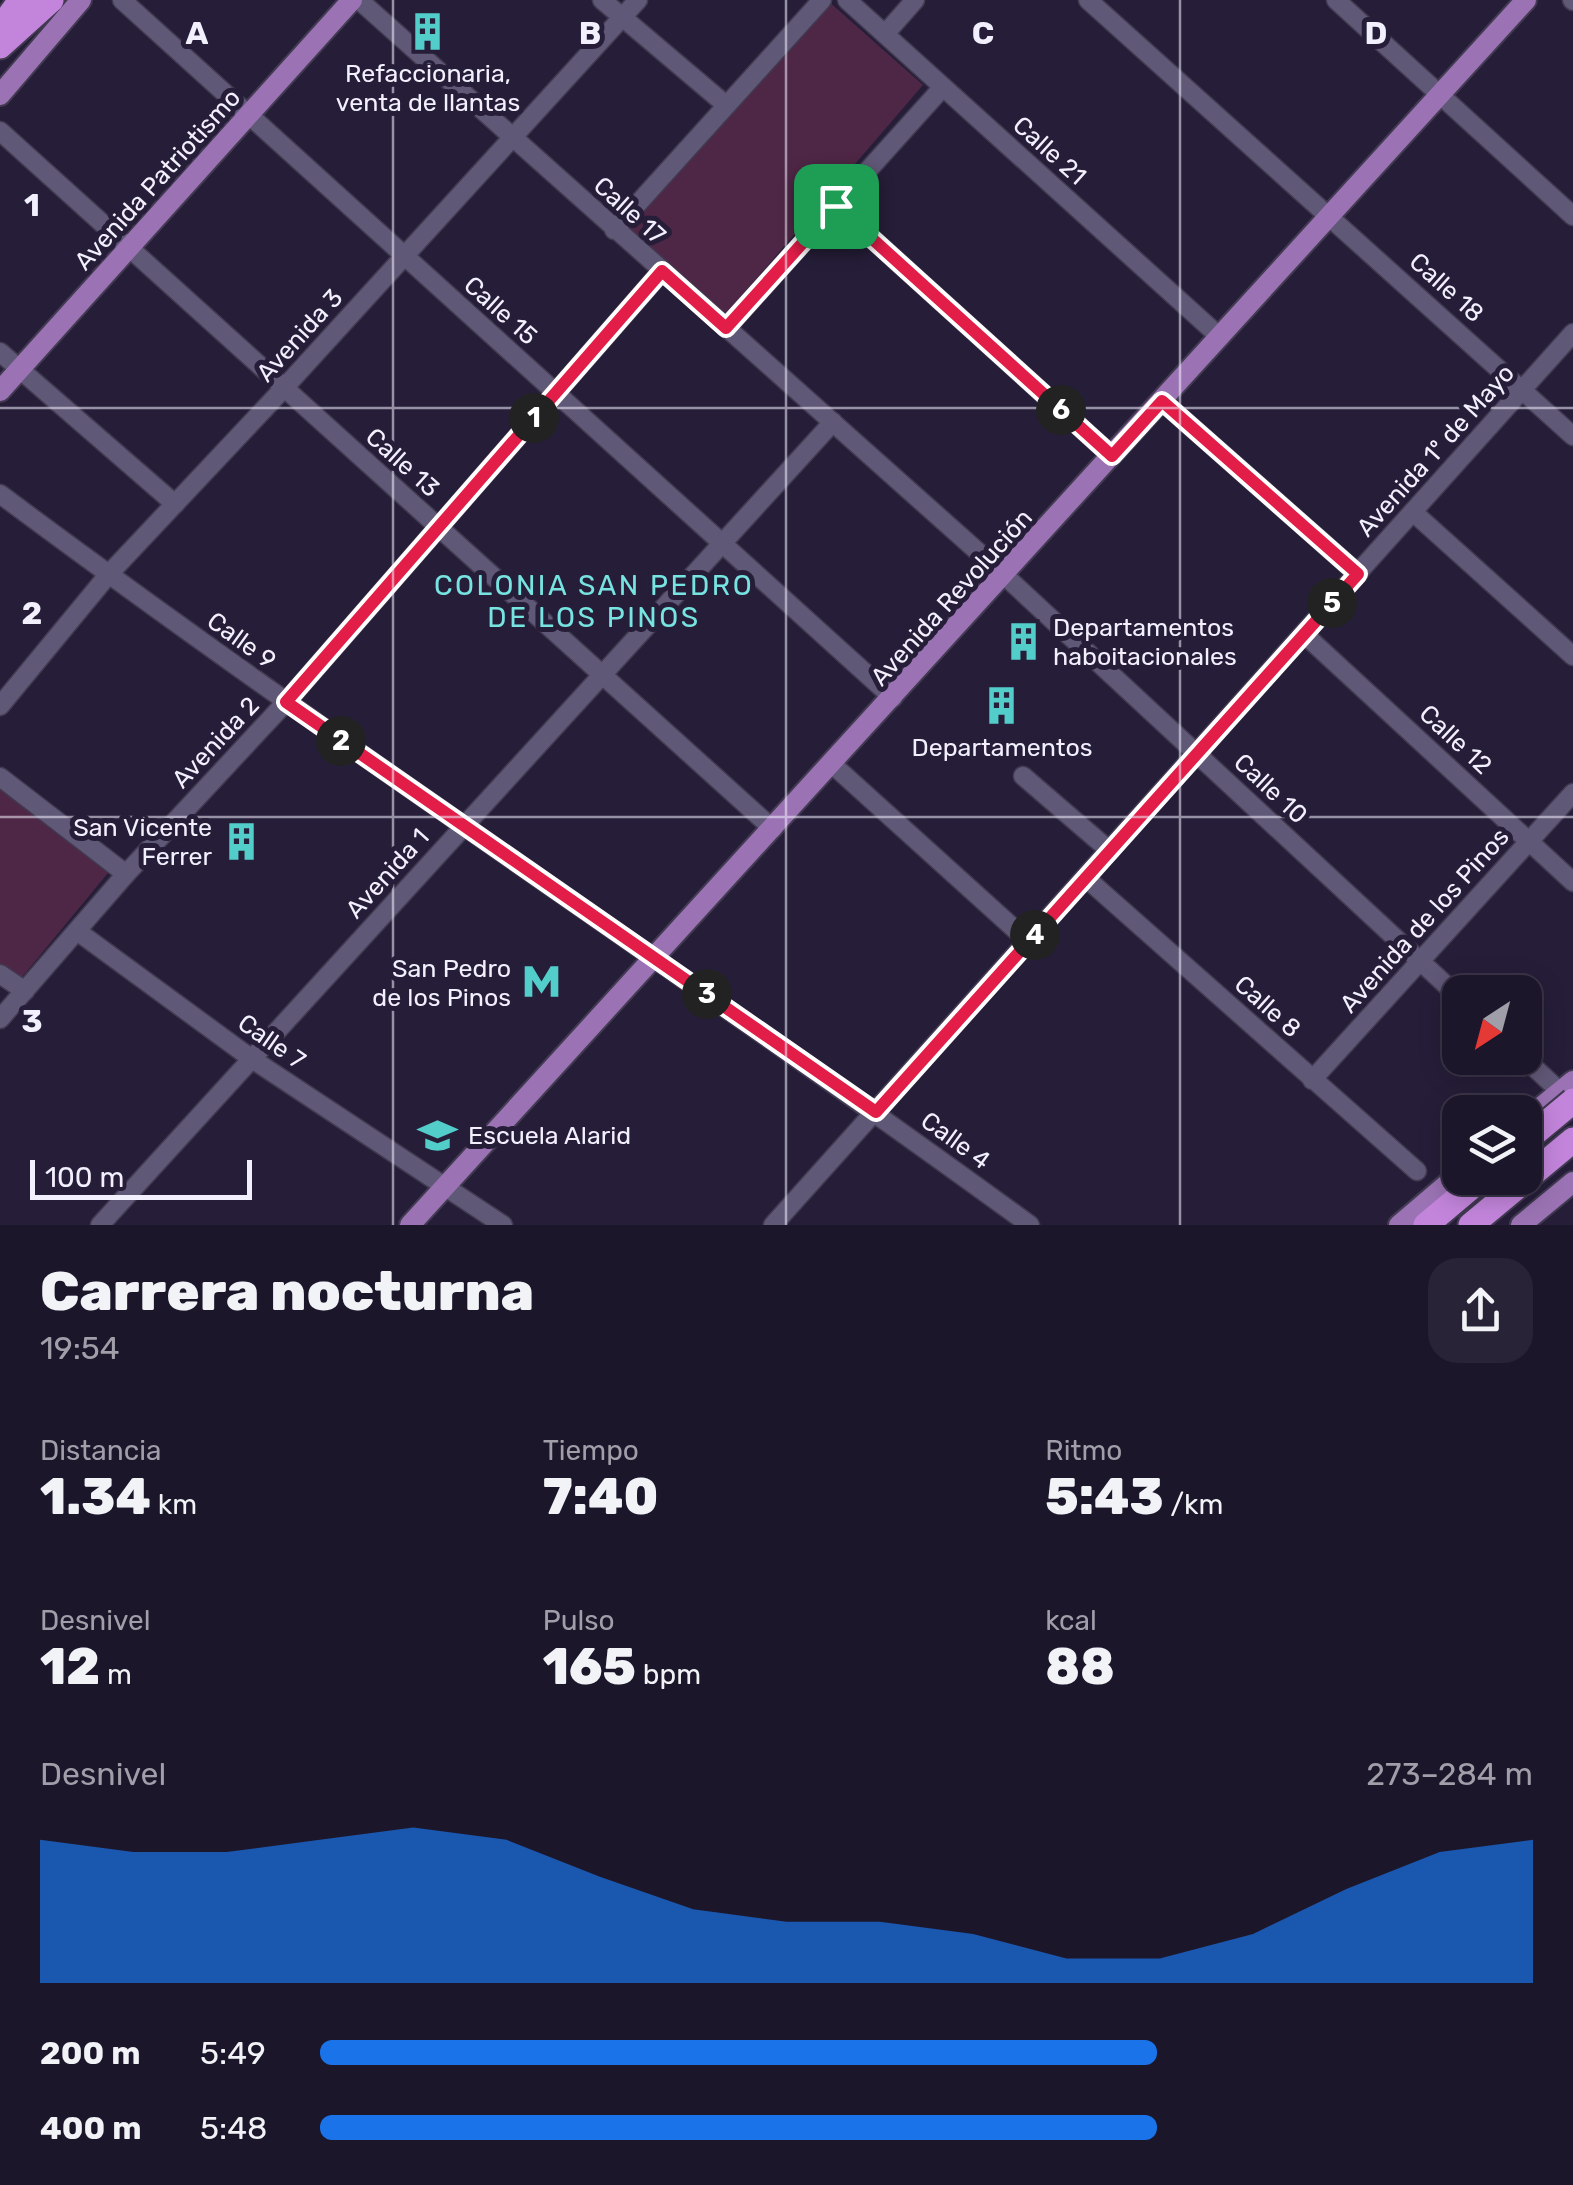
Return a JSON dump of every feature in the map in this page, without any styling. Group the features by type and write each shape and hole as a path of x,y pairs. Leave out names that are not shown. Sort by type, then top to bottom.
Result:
{"highway":[{"path":"0,29 38,4"},
{"path":"0,46 38,4"},
{"path":"1542,1129 1570,1107"},
{"path":"1542,1137 1570,1107"},
{"path":"1471,1225 1570,1107"},
{"path":"1484,1225 1573,1150"},
{"path":"1426,1225 1462,1195"},
{"path":"1442,1225 1478,1195"}],"main road":[{"path":"0,95 81,0"},
{"name":"Avenida Patriotismo","path":"0,391 355,0"},
{"name":"Avenida Revolución","path":"410,1225 1526,0"},
{"path":"1542,1115 1570,1107"},
{"path":"1521,1225 1573,1182"},
{"path":"1399,1225 1442,1188"}],"street":[{"name":"Calle 15","path":"122,0 892,698"},
{"name":"Calle 17","path":"355,0 1004,575"},
{"path":"602,0 726,105"},
{"name":"Avenida 3","path":"0,706 108,575 638,0"},
{"path":"614,230 822,0"},
{"name":"Calle 21","path":"847,0 1220,337"},
{"path":"885,34 915,0"},
{"name":"Calle 18","path":"1088,0 1573,436"},
{"path":"1336,0 1573,216"},
{"path":"726,328 944,87"},
{"name":"Calle 13","path":"0,132 773,829"},
{"path":"836,206 1112,456"},
{"name":"Avenida 2","path":"0,1019 126,874 286,702 662,271"},
{"name":"Avenida 1º de Mayo","path":"772,1225 1573,333"},
{"path":"0,352 174,504"},
{"path":"1162,401 1358,574"},
{"name":"Avenida 1","path":"100,1225 832,422"},
{"name":"Calle 9","path":"0,494 286,702 655,958"},
{"path":"1414,512 1573,656"},
{"name":"Calle 10","path":"1004,575 1442,981"},
{"name":"Calle 12","path":"1304,634 1573,882"},
{"path":"832,764 1028,942"},
{"path":"1023,776 1110,851"},
{"path":"0,777 126,874"},
{"name":"Avenida de los Pinos","path":"1312,1080 1573,793"},
{"name":"Calle 8","path":"1086,878 1417,1171"},
{"name":"Calle 7","path":"76,931 252,1059 503,1225"},
{"name":"Calle 4","path":"655,958 1030,1225"},
{"path":"0,974 25,990"},
{"path":"1540,1075 1570,1107"}],"shaded area":[{"path":"827,0 923,85 725,315 616,218"},
{"path":"0,784 112,868 18,982 0,970"}],"place":[{"name":"Refaccionaria, venta de llantas","path":"428,32"},
{"name":"Departamentos haboitacionales","path":"1023,641"},
{"name":"Departamentos","path":"1002,706"},
{"name":"San Vicente Ferrer","path":"242,841"},
{"name":"San Pedro de los Pinos","path":"541,982"},
{"name":"Escuela Alarid","path":"438,1135"}],"district":[{"name":"COLONIA SAN PEDRO DE LOS PINOS","path":"594,601"}],"route":[{"path":"836,206 1112,456 1162,401 1358,574 876,1112 286,702 662,271 726,328 836,206"}]}
